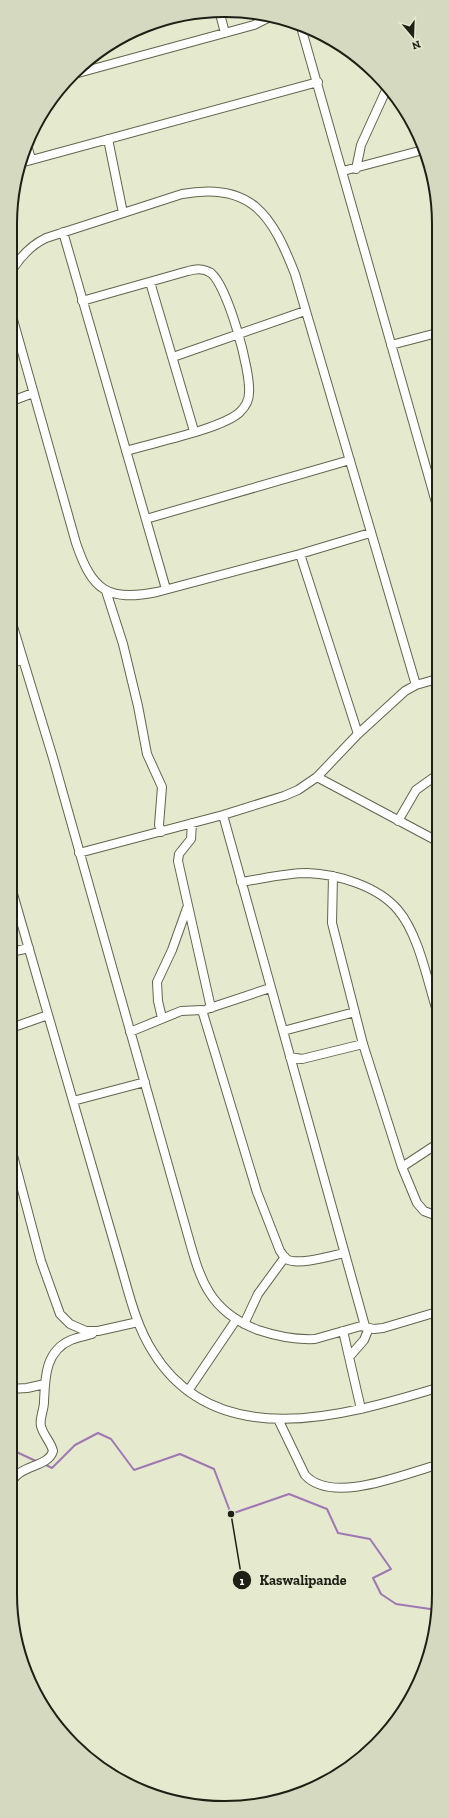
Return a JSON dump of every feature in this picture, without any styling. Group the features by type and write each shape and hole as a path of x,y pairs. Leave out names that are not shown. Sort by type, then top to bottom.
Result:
{"street":[{"path":"221,17 225,33"},
{"path":"85,71 225,33 262,21"},
{"path":"303,32 318,82 391,345 432,476"},
{"path":"28,161 318,82"},
{"path":"356,169 361,145 385,93"},
{"path":"108,139 123,213"},
{"path":"343,171 356,169 418,151"},
{"path":"17,262 29,248 38,242 63,232 182,194 201,191 224,191 243,198 260,211 273,226 283,243 295,274 416,685"},
{"path":"63,232 166,589"},
{"path":"82,301 198,269 208,272 217,281 226,298 238,335 248,376 248,399 240,412 228,420 126,451"},
{"path":"150,282 194,431"},
{"path":"173,357 305,311"},
{"path":"17,334 80,554 89,574 96,583 106,591 125,595 139,595 300,554 370,533"},
{"path":"391,345 432,334"},
{"path":"17,399 33,393"},
{"path":"146,518 350,460"},
{"path":"300,554 358,734"},
{"path":"106,591 123,644 138,706 147,754 162,787 159,825 161,832"},
{"path":"17,640 199,1272 215,1301 222,1310 244,1324 275,1335 308,1339 361,1326 374,1329 383,1328 432,1313"},
{"path":"17,662 23,660"},
{"path":"79,853 223,815 284,796 298,790 317,777 358,734 405,691 416,685 432,680"},
{"path":"317,777 432,838"},
{"path":"398,821 416,790 432,779"},
{"path":"223,815 344,1253 367,1327 364,1340 350,1356"},
{"path":"192,823 191,840 178,858 187,908 211,1008"},
{"path":"241,882 307,873 333,876 363,886 388,899 398,910 414,940 432,996"},
{"path":"333,876 332,923 363,1044 402,1167 416,1204 424,1211 432,1214"},
{"path":"17,907 138,1322 152,1351 173,1379 188,1391 217,1407 258,1417 278,1419 323,1416 361,1409 432,1389"},
{"path":"162,1018 157,992 157,982 172,950 187,908"},
{"path":"17,951 29,948"},
{"path":"130,1032 181,1011 211,1008 270,988"},
{"path":"202,1010 257,1192 280,1251 285,1257 296,1261 344,1253"},
{"path":"283,1031 355,1012"},
{"path":"17,1026 48,1015"},
{"path":"290,1057 302,1059 310,1058 363,1044"},
{"path":"73,1101 145,1082"},
{"path":"402,1167 432,1147"},
{"path":"17,1171 41,1261 56,1306 65,1320 76,1328 86,1331 98,1331 138,1322"},
{"path":"244,1324 258,1294 285,1257"},
{"path":"188,1391 236,1320"},
{"path":"17,1474 52,1456 52,1446 41,1427 40,1422 44,1408 45,1384 49,1360 62,1344 98,1331"},
{"path":"343,1331 361,1409"},
{"path":"17,1389 45,1384"},
{"path":"278,1419 305,1475 322,1486 350,1488 432,1466"}],"waterway":[{"path":"44,1464 52,1468 75,1445 98,1433 111,1439 134,1470 180,1454 214,1469 231,1514 289,1494 327,1509 338,1533 370,1539 391,1569 373,1578 381,1594 396,1604 432,1609"},
{"path":"17,1452 38,1462"}],"place":[{"name":"Kaswalipande","path":"231,1514"}]}
